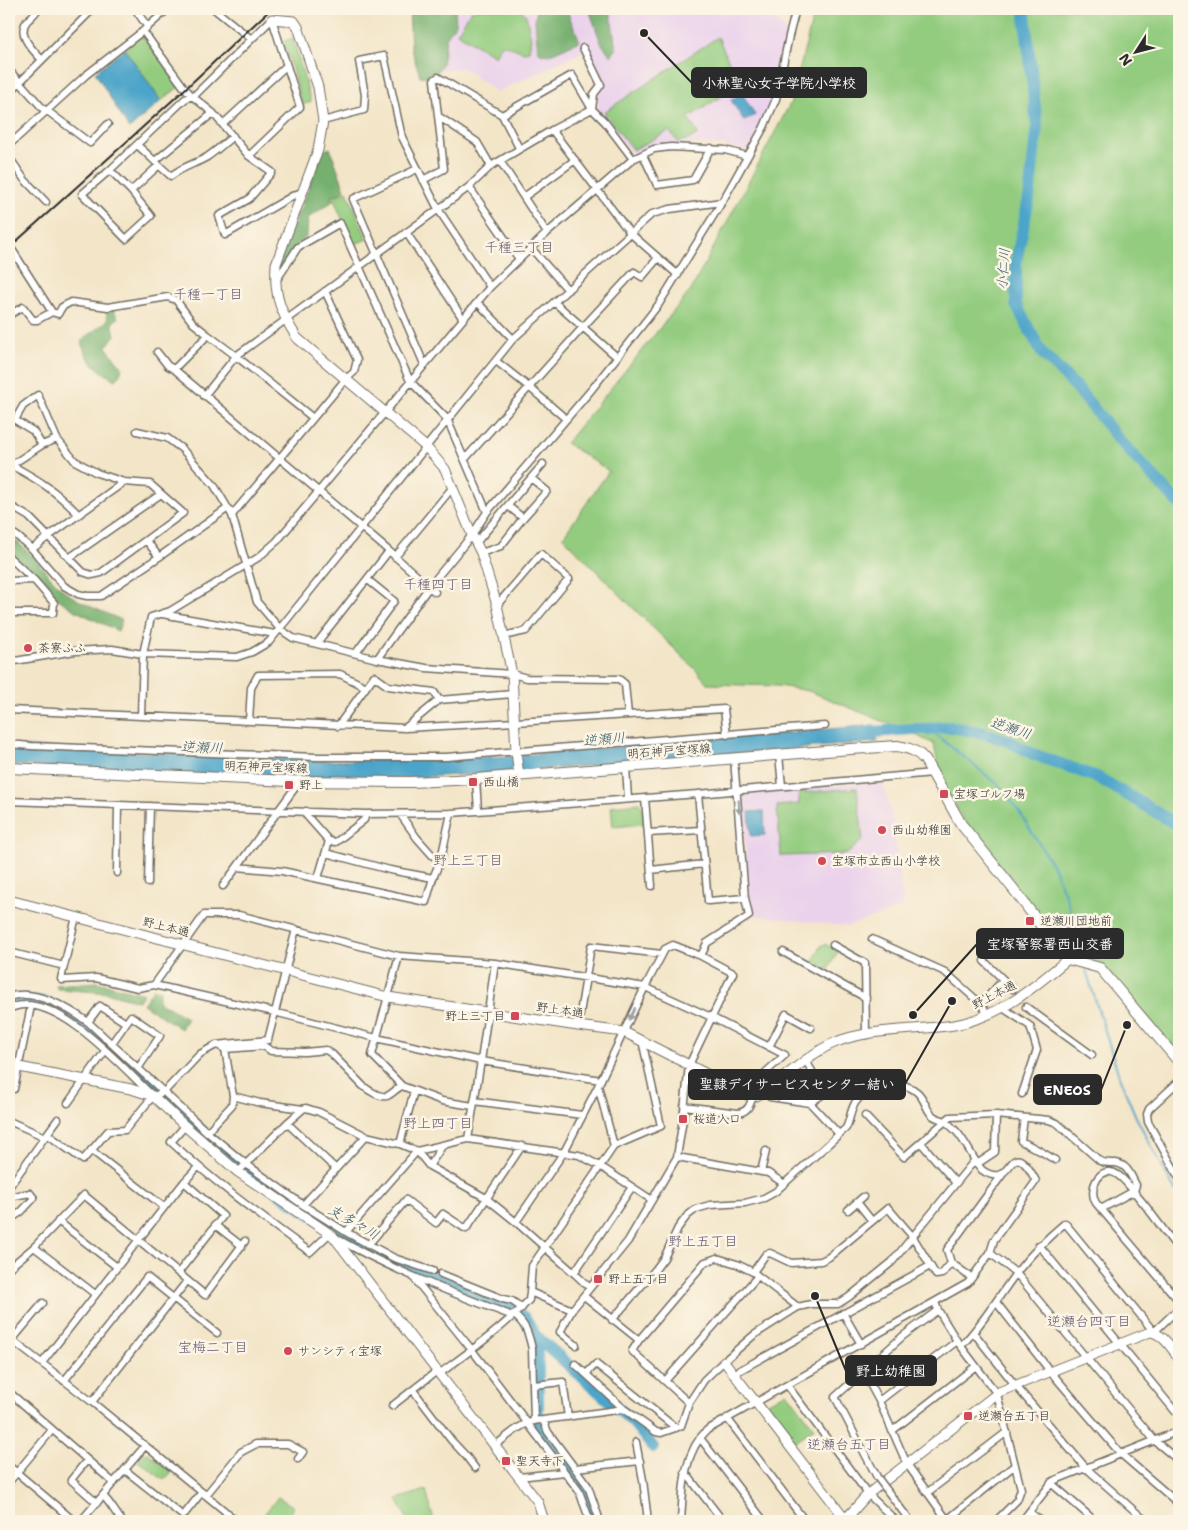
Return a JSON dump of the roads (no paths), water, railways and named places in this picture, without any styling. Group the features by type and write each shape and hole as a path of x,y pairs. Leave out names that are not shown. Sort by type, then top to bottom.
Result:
{"main road":[{"name":"明石神戸宝塚線","path":"9,768 300,781 411,782 519,776 897,746 911,749 920,754 928,764 957,818 1068,959"},
{"path":"1068,959 1100,968 1179,1062"}],"street":[{"path":"38,9 26,22 23,32 30,46 42,60"},
{"path":"9,93 93,9"},
{"path":"135,9 145,29 183,86 213,113 249,156 272,172 249,199 219,216 225,235 302,192"},
{"path":"9,145 86,75 168,9"},
{"path":"214,9 250,38"},
{"path":"474,539 488,512 617,357 659,304 678,275 764,127 776,99 796,9"},
{"path":"249,156 300,107 272,19"},
{"path":"110,170 131,191 151,216 126,239 82,194 185,99 192,96 241,50 250,38 272,19 294,21 298,27 318,87 323,122 318,150 276,264 275,281 277,296 285,320 297,338 426,447 445,469 481,553 497,605 512,674 519,776"},
{"path":"583,48 601,85 594,94 592,109"},
{"path":"323,122 364,110 365,95 359,61 384,56 402,137 438,209 490,287"},
{"path":"223,124 286,66"},
{"path":"9,70 46,110 90,143 108,124"},
{"path":"502,115 572,75 592,109 605,122 633,159"},
{"path":"423,180 444,169 434,80 438,77 502,115 519,148"},
{"path":"204,396 236,356 469,187 491,166 519,148 592,109"},
{"path":"131,191 156,163 213,113"},
{"path":"438,116 478,142 491,166"},
{"path":"552,130 630,233 678,275"},
{"path":"137,144 171,176 181,168 209,156 233,136"},
{"path":"141,716 144,654 150,617 170,611 259,557 277,540 490,287 547,233 633,159 654,149 672,147 711,148 748,156"},
{"path":"642,154 657,185 693,180 711,148"},
{"path":"9,157 24,179 46,202"},
{"path":"524,197 575,160"},
{"path":"500,161 547,233"},
{"path":"417,169 353,199 424,364"},
{"path":"469,187 519,259"},
{"path":"9,662 75,651 112,649 144,654 237,657 252,652 269,642 513,339 652,214 670,209 722,202"},
{"path":"275,281 298,248 340,223 410,382 447,419 488,512"},
{"path":"406,232 463,319"},
{"path":"9,247 13,250 50,313"},
{"path":"531,248 568,290"},
{"path":"466,459 634,272 642,278 658,258"},
{"path":"232,516 345,380 354,372 357,360 324,291"},
{"path":"9,315 23,307 33,320 37,320 50,313 58,314 62,306 71,302 108,307 168,297 176,300 193,323 314,418"},
{"path":"554,302 617,357"},
{"path":"478,303 513,339"},
{"path":"174,369 208,335"},
{"path":"157,352 168,366 174,369 435,592"},
{"path":"496,361 566,419"},
{"path":"9,505 29,517 83,572 92,575 101,573 183,513 150,484 124,482 97,473 75,461 57,439 38,395 23,406 16,420 33,431 42,445"},
{"path":"137,431 167,438 182,449 214,485 232,516 257,602 277,631"},
{"path":"10,466 42,445 57,439"},
{"path":"377,659 429,587 508,506 543,464"},
{"path":"10,466 38,479 60,496 78,514"},
{"path":"481,553 501,546 547,491 531,478"},
{"path":"32,549 124,482"},
{"path":"396,557 453,487"},
{"path":"70,558 161,494"},
{"path":"508,506 523,518"},
{"path":"9,532 17,536 32,549 64,586 78,594 102,596 228,508"},
{"path":"146,540 159,558"},
{"path":"317,643 389,551"},
{"path":"497,605 540,554 569,579 526,631 503,636"},
{"path":"9,557 34,580 54,603 53,613 9,613"},
{"path":"9,581 34,580"},
{"path":"356,653 394,600 368,580"},
{"path":"161,614 277,631 293,638 377,659 426,668 512,674 528,678 619,679 625,684 628,715"},
{"path":"249,721 251,688 258,675 340,674 366,687"},
{"path":"338,726 374,676 388,686 434,692 439,700"},
{"path":"405,728 439,700 513,694"},
{"path":"9,710 405,728 724,709 727,735"},
{"path":"9,744 316,757 446,757 825,726"},
{"path":"780,755 782,786"},
{"path":"701,956 707,943 749,916 745,898 734,759"},
{"path":"626,767 628,799"},
{"path":"9,801 366,814 451,813 933,773"},
{"path":"476,779 478,811"},
{"path":"222,886 300,781"},
{"path":"698,794 708,901 745,898"},
{"path":"645,798 652,886"},
{"path":"117,873 118,805"},
{"path":"148,883 150,806"},
{"path":"306,811 306,815 329,841 339,841 364,820 366,814"},
{"path":"237,867 282,871 426,902 441,859 451,813"},
{"path":"400,814 433,856 441,859"},
{"path":"648,833 701,830"},
{"path":"318,878 329,841"},
{"path":"326,854 390,870 433,878"},
{"path":"651,870 704,864"},
{"name":"野上本通","path":"9,900 388,997 624,1032 747,1095 753,1096 766,1091 824,1048 834,1043 866,1035 954,1025 988,1015 1003,1008 1028,991 1068,959"},
{"path":"154,985 204,915 239,915 399,956 495,963 645,986 785,1055 766,1072 774,1084"},
{"path":"76,917 62,980 96,978 138,988 154,985 274,1012 376,1038 481,1061 600,1083"},
{"path":"9,1122 46,1135 83,1160 108,1131 125,1130 154,1096 164,1092 200,1054 216,1045 268,1040 296,929"},
{"path":"872,939 946,972 981,1004 988,1015"},
{"path":"516,1222 564,1152 665,949 673,945 701,956 733,973 689,1064 677,1157 628,1241 572,1310 560,1332 576,1345"},
{"path":"833,945 866,963 866,1035"},
{"path":"578,1026 591,946 662,954"},
{"path":"9,952 64,966"},
{"path":"784,952 866,998"},
{"path":"399,956 372,1055 402,1086 442,1101 582,1115"},
{"path":"984,961 1013,989"},
{"path":"468,1139 495,963"},
{"path":"981,1004 1003,980"},
{"path":"9,997 19,995 35,996 68,1008 88,1022 139,1067 243,1167 368,1245 394,1258 434,1271"},
{"path":"9,1008 24,1005 31,1006 50,1010 70,1020 106,1051 185,1126 243,1167 331,1235 364,1254 413,1277 521,1320 526,1327 532,1349 533,1385 530,1421"},
{"path":"9,1089 14,1089 13,1066 31,1006"},
{"path":"88,1022 100,1006 126,1024"},
{"path":"1026,1007 1092,1055"},
{"path":"1003,1008 1030,1026 1037,1050 1022,1094"},
{"path":"769,1047 786,1014 811,1028"},
{"path":"1030,1026 1038,1015"},
{"path":"112,1043 132,1016 160,1036 139,1067"},
{"path":"392,1406 472,1350 530,1300 532,1266 614,1146 661,1126 642,1040"},
{"path":"216,1045 225,1049 264,1046 271,1051 305,1052 326,1050 367,1090 386,1096 402,1086"},
{"path":"207,1132 232,1105 233,1096 225,1049"},
{"path":"68,1103 106,1051"},
{"path":"806,1062 825,1092 810,1103"},
{"path":"13,1066 130,1089 154,1096"},
{"path":"1179,1081 1147,1114 1148,1122 1179,1178"},
{"path":"600,1083 614,1146"},
{"path":"612,1320 664,1258 678,1228 687,1216 696,1209 710,1205 745,1203 764,1198 774,1192 846,1128 853,1106 857,1100 873,1088 895,1084 905,1085 915,1090 923,1098 932,1114 956,1130 982,1170 996,1177 1003,1174"},
{"path":"400,1144 414,1091"},
{"path":"766,1091 770,1097 810,1103 839,1134"},
{"path":"233,1096 260,1103 306,1108 320,1112 366,1136 400,1144 417,1151 429,1166 486,1198 590,1288"},
{"path":"684,1106 742,1113 749,1107 753,1096"},
{"path":"243,1167 303,1109"},
{"path":"575,1364 624,1408 656,1432 661,1433 682,1426 689,1403 704,1380 754,1335 798,1308 810,1304 838,1304 892,1262 956,1183 976,1163 995,1152 996,1115"},
{"path":"865,1116 904,1157 950,1117 996,1115 1057,1123 1100,1161 1106,1164 1123,1165 1130,1173 1136,1185 1134,1191 1101,1209"},
{"path":"10,1184 58,1118"},
{"path":"1024,1118 1021,1141 1055,1160"},
{"path":"287,1123 336,1169"},
{"path":"185,1126 171,1142 198,1167 248,1207 310,1252 331,1235"},
{"path":"303,1205 366,1136"},
{"path":"346,1232 417,1151 468,1139 579,1155 600,1166 652,1200"},
{"path":"921,1143 956,1183"},
{"path":"429,1166 443,1145"},
{"path":"368,1245 406,1200 436,1223 443,1214 466,1229 522,1146"},
{"path":"91,1150 164,1207"},
{"path":"761,1172 766,1151"},
{"path":"677,1157 768,1173 783,1183"},
{"path":"682,1520 686,1465 700,1438 707,1430 968,1283 972,1278 990,1253 994,1240 1036,1181 1025,1164 1020,1161 1015,1160 1012,1162 947,1250 951,1263 972,1278"},
{"path":"42,1363 164,1207 198,1167"},
{"path":"1179,1250 1134,1191 1118,1175 1112,1172 1104,1173 1095,1182 1093,1188 1094,1200 1179,1301"},
{"path":"178,1273 222,1216 184,1182"},
{"path":"574,1273 632,1187"},
{"path":"9,1197 30,1192 34,1198 21,1212 9,1220"},
{"path":"9,1268 34,1247 84,1195 204,1295 243,1243 215,1225"},
{"path":"848,1210 863,1197"},
{"path":"857,1202 872,1221"},
{"path":"665,1380 755,1274 766,1254 770,1252 792,1263 820,1261 829,1257 888,1208 913,1237 936,1274 939,1275 951,1263"},
{"path":"58,1221 117,1267"},
{"path":"879,1401 974,1333 1016,1273 1039,1245 1065,1222 1154,1332 1161,1336 1179,1358"},
{"path":"331,1235 519,1477 539,1504 544,1521"},
{"path":"1039,1245 1179,1416"},
{"path":"34,1247 95,1294"},
{"path":"990,1253 1016,1273 1155,1441 1179,1461"},
{"path":"689,1403 632,1351 639,1340 705,1262 717,1258 737,1264 755,1274 798,1308"},
{"path":"733,1374 930,1266"},
{"path":"441,1274 502,1299 512,1301 521,1309"},
{"path":"64,1381 147,1277 218,1333"},
{"path":"413,1277 530,1421 579,1491 590,1521"},
{"path":"92,1402 187,1281"},
{"path":"530,1292 572,1310"},
{"path":"584,1296 639,1340"},
{"path":"935,1302 959,1343 996,1394 1007,1432 1020,1492 1014,1503 996,1521"},
{"path":"996,1302 1050,1371 1121,1454 1179,1504"},
{"path":"9,1349 11,1340 43,1303"},
{"path":"724,1361 846,1521 868,1494 996,1394 1014,1385 1147,1333 1154,1332 1179,1308"},
{"path":"910,1521 877,1477 835,1397 903,1336 938,1310"},
{"path":"843,1313 861,1344"},
{"path":"974,1333 1014,1385 1086,1468 1146,1521"},
{"path":"11,1340 92,1402 237,1521"},
{"path":"586,1374 596,1364 676,1428"},
{"path":"892,1432 976,1366"},
{"path":"863,1371 879,1401 907,1464 947,1520 1014,1465"},
{"path":"533,1385 563,1382 568,1417"},
{"path":"787,1385 868,1494 896,1521"},
{"path":"413,1390 475,1468"},
{"path":"9,1392 114,1483"},
{"path":"494,1446 530,1421 624,1408"},
{"path":"727,1418 805,1521"},
{"path":"543,1420 548,1432 588,1486 600,1521"},
{"path":"1022,1521 1051,1483 1155,1441 1179,1429"},
{"path":"9,1482 52,1430"},
{"path":"928,1492 1007,1432"},
{"path":"700,1438 764,1521"},
{"path":"636,1442 648,1521"},
{"path":"125,1470 183,1516 241,1452 256,1444 288,1444 303,1452 298,1459"},
{"path":"82,1521 145,1446"},
{"path":"87,1460 71,1480 97,1503"},
{"path":"575,1468 640,1461"},
{"path":"9,1466 74,1521"},
{"path":"519,1477 564,1472"},
{"path":"685,1472 723,1521"},
{"path":"1051,1483 1095,1521"},
{"path":"103,1496 122,1521"},
{"path":"1029,1512 1041,1521"},
{"path":"221,1521 228,1513"}],"water":[{"path":"125,49 161,101 129,129 95,72"},
{"path":"742,93 755,115 744,121 731,100"},
{"path":"875,725 878,742 514,772 385,779 301,778 9,765 9,746 319,761 444,759 513,756"},
{"path":"764,811 765,835 751,836 749,812"}],"waterway":[{"name":"小仁川","path":"1026,9 1025,16 1037,126 1029,198 1016,262 1016,305 1042,353 1077,388 1120,441 1179,504"},
{"name":"逆瀬川","path":"859,733 941,727 952,727 984,733 1006,740 1033,754 1099,778 1179,826"},
{"path":"929,729 1001,787 1018,810 1053,866 1073,917 1084,960"},
{"path":"1085,967 1120,1079 1136,1117 1179,1198"},
{"name":"支多々川","path":"9,1003 21,1000 40,1001 56,1006 72,1015 236,1162 326,1224 402,1266 508,1306 525,1318 535,1335 540,1429 585,1491 596,1521"},
{"path":"535,1335 633,1422 653,1447"}],"railway":[{"path":"9,248 271,9"}],"place":[{"name":"小林聖心女子学院小学校","path":"644,33"},
{"name":"茶寮ふふ","path":"28,648"},
{"name":"西山橋","path":"473,782"},
{"name":"野上","path":"289,785"},
{"name":"宝塚ゴルフ場","path":"944,794"},
{"name":"西山幼稚園","path":"882,830"},
{"name":"宝塚市立西山小学校","path":"822,861"},
{"name":"逆瀬川団地前","path":"1030,921"},
{"name":"聖隷デイサービスセンター結い","path":"952,1001"},
{"name":"宝塚警察署西山交番","path":"913,1015"},
{"name":"野上三丁目","path":"515,1016"},
{"name":"ENEOS","path":"1127,1025"},
{"name":"桜道入口","path":"683,1119"},
{"name":"野上五丁目","path":"598,1279"},
{"name":"野上幼稚園","path":"815,1296"},
{"name":"サンシティ宝塚","path":"288,1351"},
{"name":"逆瀬台五丁目","path":"968,1416"},
{"name":"聖天寺下","path":"506,1461"}],"district":[{"name":"千種三丁目","path":"519,247"},
{"name":"千種一丁目","path":"208,294"},
{"name":"千種四丁目","path":"438,584"},
{"name":"野上三丁目","path":"468,860"},
{"name":"野上四丁目","path":"438,1123"},
{"name":"野上五丁目","path":"703,1241"},
{"name":"逆瀬台四丁目","path":"1089,1321"},
{"name":"宝梅二丁目","path":"213,1347"},
{"name":"逆瀬台五丁目","path":"849,1444"}]}
